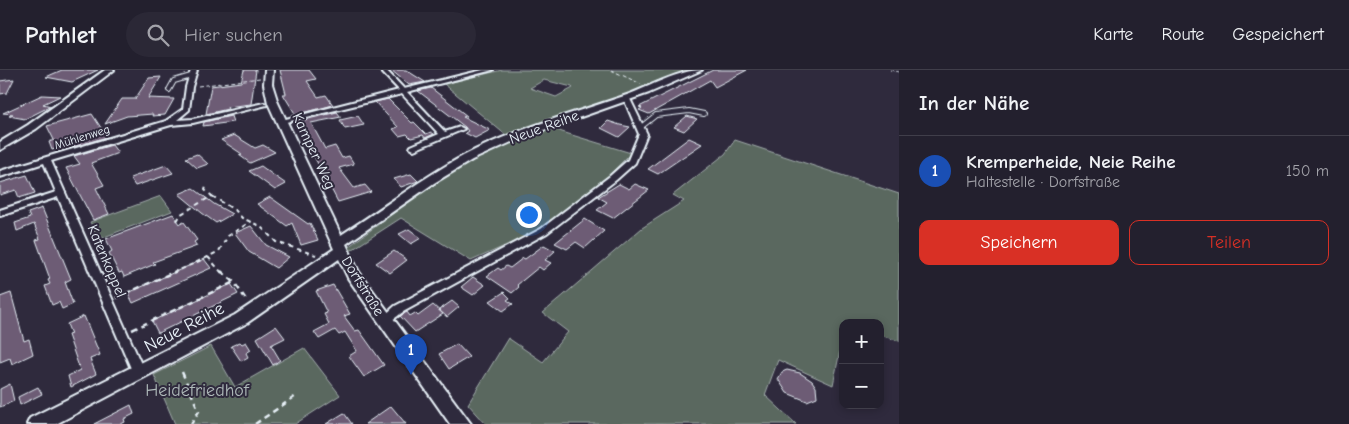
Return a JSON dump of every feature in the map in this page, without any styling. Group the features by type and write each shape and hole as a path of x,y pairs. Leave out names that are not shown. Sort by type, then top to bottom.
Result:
{"street":[{"path":"0,147 32,127 110,70"},
{"path":"383,70 444,135"},
{"path":"282,121 490,70"},
{"name":"Neue Reihe","path":"36,424 139,373 254,312 326,261 340,247 449,168 487,148 541,126 655,90 698,70"},
{"path":"188,87 192,73"},
{"name":"Kamper Weg","path":"268,74 273,103 340,247"},
{"name":"Mühlenweg","path":"169,124 182,116 186,110 188,87"},
{"path":"390,316 399,308 544,231 632,161 643,134 627,99"},
{"name":"Mühlenweg","path":"1,174 169,124 193,121 264,105"},
{"path":"414,148 460,129"},
{"name":"Katenkoppel","path":"47,161 139,373"},
{"path":"0,213 61,193"},
{"name":"Dorfstraße","path":"340,247 370,300 461,424"}],"lane":[{"path":"169,90 174,81 192,73"},
{"path":"641,128 656,115 689,111 704,114"}],"path":[{"path":"611,70 655,90"},
{"path":"890,70 899,72"},
{"path":"188,87 268,74"},
{"path":"206,187 205,190 212,196 250,222 260,226 283,246 312,253 326,261"},
{"path":"177,221 176,218 181,214 212,196"},
{"path":"108,302 219,251 228,236 250,222"},
{"path":"208,257 214,266 234,282 254,312"},
{"path":"122,335 234,282"},
{"path":"182,372 200,411 191,424"},
{"path":"255,424 296,396"}],"green space":[{"path":"502,70 691,70 640,93 547,121 507,136 444,84","holes":["544,80 572,87 556,97 530,88"]},
{"path":"552,127 562,132 631,153 608,176 534,233 471,261 401,218 350,251 348,247 434,183 480,155"},
{"path":"735,140 899,194 899,341 884,336 884,319 839,319 839,356 833,385 778,360 765,395 796,424 486,424 468,404 508,338 543,362 568,332 543,313 642,228 684,201 673,195 725,154"},
{"path":"161,196 172,211 99,239 90,222"},
{"name":"Heidefriedhof","path":"211,346 235,387 304,348 340,395 295,424 175,424 154,375"}],"building":[{"path":"62,70 98,70 72,82 46,77"},
{"path":"244,70 256,70 251,104 227,107 228,109 206,114 211,86 241,82"},
{"path":"280,70 309,70 316,79 307,81 318,97 326,95 333,105 296,115 283,94 286,94"},
{"path":"391,70 406,70 425,82 409,85"},
{"path":"713,70 747,70 715,87 710,80 649,114 639,110 642,108 639,107"},
{"path":"161,77 148,98 174,99 165,115 127,116 105,124 122,99 135,99 149,78"},
{"path":"14,79 7,93 0,94 0,81"},
{"path":"431,88 467,116 463,117 490,130 475,138 465,133 468,131 465,127 418,91"},
{"path":"42,95 60,96 43,104 51,106 25,119 9,116 13,114 3,113"},
{"path":"388,99 426,134 431,132 434,134 425,138 423,135 411,138 407,134 399,136 393,129 398,127 375,102"},
{"path":"337,112 341,117 311,123 325,149 335,146 342,158 349,156 354,164 339,168 354,188 365,185 371,192 338,202 296,122"},
{"path":"92,114 107,137 69,148 67,145 52,150 49,142 54,140 47,126"},
{"path":"231,116 233,122 203,126 204,122"},
{"path":"358,116 364,125 345,129 340,120"},
{"path":"687,116 697,119 684,131 674,127"},
{"path":"608,121 630,127 619,137 601,128"},
{"path":"234,135 255,148 263,145 275,152 250,163 239,155 242,154 221,140"},
{"path":"689,138 702,144 658,174 648,169"},
{"path":"112,145 118,153 91,163 104,185 96,188 109,214 93,220 66,168 80,164 74,156"},
{"path":"197,154 208,164 197,168 186,158"},
{"path":"166,165 173,173 135,186 130,178"},
{"path":"261,166 286,184 275,190 249,171"},
{"path":"411,174 418,181 401,187 394,179"},
{"path":"27,175 35,193 19,198 16,190 0,195 0,183"},
{"path":"619,184 629,189 635,184 649,190 613,218 597,210 607,202 598,197"},
{"path":"193,188 214,204 232,214 216,223 179,194"},
{"path":"270,197 308,224 310,223 318,240 301,245 292,223 287,226 257,204"},
{"path":"42,208 71,279 65,282 73,304 62,309 59,302 52,305 45,286 50,284 48,280 50,279 36,240 40,239 34,224 17,231 15,223 30,218 28,213"},
{"path":"173,214 180,224 184,222 197,240 194,242 197,246 153,262 155,264 124,277 122,272 119,273 109,253 112,251 106,239"},
{"path":"585,219 604,231 585,248 576,242 567,249 555,243"},
{"path":"251,226 266,245 289,257 276,268 249,252 235,233"},
{"path":"409,229 421,238 411,244 399,234"},
{"path":"544,245 555,251 545,260 551,263 543,270 539,267 517,285 519,287 512,293 487,276 498,268 501,270 506,266 510,268"},
{"path":"394,251 407,260 390,273 376,263"},
{"path":"204,259 211,268 133,303 128,293"},
{"path":"473,277 485,285 473,295 461,287"},
{"path":"231,284 238,294 158,333 152,321"},
{"path":"333,285 350,314 344,316 355,331 359,330 384,365 364,377 349,356 357,351 345,332 339,335 335,330 319,339 314,332 329,324 324,314 327,313 316,291"},
{"path":"504,292 510,298 507,300 513,304 503,311 490,301"},
{"path":"11,293 24,341 29,339 33,354 12,364 10,358 0,362 0,297"},
{"path":"452,301 459,307 447,317 439,310"},
{"path":"433,305 443,314 415,332 400,316 407,312 410,316 415,313 418,316"},
{"path":"84,316 100,355 90,359 96,374 71,387 68,376 80,370 68,335 71,334 67,324"},
{"path":"276,326 285,338 271,345 280,360 273,365 257,338"},
{"path":"240,342 242,344 246,342 251,350 246,353 248,357 241,361 231,346"},
{"path":"457,344 469,357 449,369 439,354"},
{"path":"787,370 800,373 812,381 816,387 817,397 807,401 787,393 778,379 782,372"},
{"path":"10,384 14,401 0,407 0,389"},
{"path":"38,387 42,394 20,405 18,397"},
{"path":"131,405 134,414 124,419 125,422 121,424 94,424"},
{"path":"391,406 406,424 365,424"},
{"path":"344,413 352,424 326,424"}],"place":[{"name":"Kremperheide, Neie Reihe","path":"411,375"}]}
